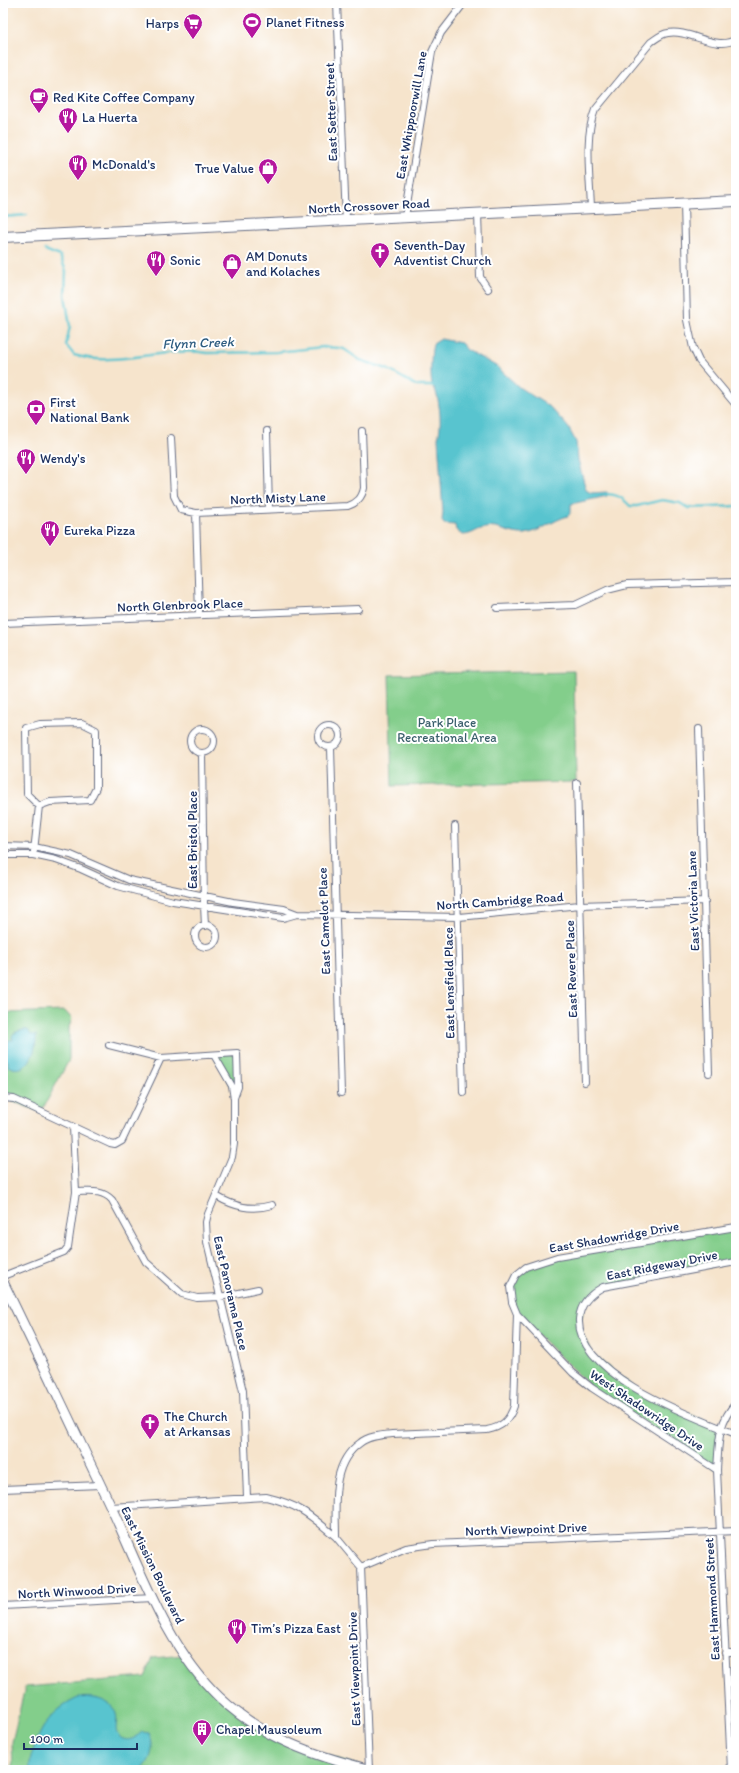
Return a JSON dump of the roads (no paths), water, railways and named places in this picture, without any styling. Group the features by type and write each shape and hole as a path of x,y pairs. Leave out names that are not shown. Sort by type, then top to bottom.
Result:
{"main road":[{"name":"North Crossover Road","path":"3,237 736,201"},
{"name":"East Mission Boulevard","path":"3,1282 111,1506 153,1598 185,1655 202,1679 234,1711 269,1735 315,1755 370,1770"}],"street":[{"name":"East Setter Street","path":"337,3 346,220"},
{"name":"East Whippoorwill Lane","path":"405,217 432,52 441,33 464,3"},
{"path":"590,208 590,120 595,110 651,42 660,35 669,33 678,33 724,43 732,42 736,39"},
{"path":"684,203 687,320 693,348 699,361 736,405"},
{"path":"478,213 480,276 488,289"},
{"path":"267,431 270,509"},
{"name":"North Misty Lane","path":"196,513 348,506 359,500 363,495 362,432"},
{"path":"171,438 174,496 181,510 196,513 199,615"},
{"path":"497,608 575,605 607,590 627,584 736,582"},
{"name":"North Glenbrook Place","path":"3,623 358,609"},
{"path":"82,723 96,730 96,788 90,800 50,802 39,806 27,794 26,728 40,724 82,723"},
{"name":"East Victoria Lane","path":"699,729 709,1073"},
{"name":"East Camelot Place","path":"331,748 334,915 341,1093"},
{"name":"East Bristol Place","path":"202,754 204,905 206,926"},
{"name":"East Revere Place","path":"577,783 585,1082"},
{"path":"33,855 39,806"},
{"name":"East Lensfield Place","path":"455,826 459,917 463,1092"},
{"name":"North Cambridge Road","path":"3,846 34,847 71,855 129,880 233,902 284,908 297,914"},
{"name":"North Cambridge Road","path":"3,855 33,855 81,869 118,886 145,894 283,918 297,914 459,917 580,905 704,901"},
{"path":"109,1045 161,1058 214,1055"},
{"name":"East Panorama Place","path":"234,1098 238,1087 237,1053 218,1053 214,1055 232,1086 234,1098 234,1144 232,1157 208,1214 206,1232 207,1242 243,1391 247,1497"},
{"path":"3,1098 14,1099 110,1144 118,1144 122,1141 161,1058"},
{"path":"3,1276 64,1252 68,1247 76,1192 73,1127"},
{"path":"76,1192 101,1192 107,1194 112,1200 146,1262 182,1294 197,1298 220,1297 258,1289"},
{"path":"216,1196 230,1204 243,1208 257,1208 272,1205"},
{"name":"East Shadowridge Drive","path":"517,1314 512,1302 510,1287 516,1275 526,1267 540,1261 736,1227"},
{"name":"East Ridgeway Drive","path":"721,1428 640,1392 608,1370 593,1355 583,1341 579,1327 580,1312 586,1300 594,1292 603,1287 736,1262"},
{"path":"336,1537 335,1489 340,1470 349,1453 360,1442 377,1436 392,1434 487,1430 497,1428 511,1416 514,1406 517,1314"},
{"name":"West Shadowridge Drive","path":"517,1314 573,1373 592,1388 717,1470"},
{"path":"736,1403 727,1413 721,1428 736,1434"},
{"name":"East Hammond Street","path":"721,1428 717,1470 731,1770"},
{"path":"3,1489 100,1485"},
{"path":"111,1506 266,1497 294,1505 305,1511 336,1537 361,1567"},
{"name":"North Viewpoint Drive","path":"361,1567 406,1548 433,1544 736,1531"},
{"name":"East Viewpoint Drive","path":"361,1567 370,1770"},
{"name":"North Winwood Drive","path":"3,1606 153,1598"},
{"path":"725,1653 736,1653"}],"water":[{"path":"441,339 461,343 467,350 496,366 520,388 550,407 568,427 576,442 578,460 586,490 591,493 607,492 607,496 571,504 571,512 568,516 531,533 520,534 490,527 462,535 456,530 455,525 444,524 442,521 443,512 438,438 440,427 439,403 436,391 431,381 433,344"},
{"path":"28,1030 31,1035 36,1035 35,1048 30,1060 21,1068 8,1066 8,1061 5,1060 4,1054 5,1047 9,1040 13,1040 13,1034"},
{"path":"78,1698 95,1698 110,1705 114,1709 117,1717 117,1734 123,1739 129,1740 142,1732 149,1733 152,1743 152,1752 142,1770 30,1770 30,1761 35,1745 46,1722 57,1711"}],"waterway":[{"name":"Flynn Creek","path":"3,217 27,215"},
{"name":"Flynn Creek","path":"45,250 60,256 66,271 65,295 70,326 66,345 74,355 106,359 174,352 277,352 323,347 339,348 344,349 360,360 387,369 417,386 433,386"},
{"path":"605,494 619,497 630,506 637,506 662,500 680,503 688,508 736,506"}],"place":[{"name":"Planet Fitness","path":"252,39"},
{"name":"Harps","path":"193,40"},
{"name":"Red Kite Coffee Company","path":"39,114"},
{"name":"La Huerta","path":"68,134"},
{"name":"McDonald's","path":"78,181"},
{"name":"True Value","path":"268,185"},
{"name":"Seventh-Day Adventist Church","path":"380,269"},
{"name":"Sonic","path":"156,277"},
{"name":"AM Donuts and Kolaches","path":"232,280"},
{"name":"First National Bank","path":"36,426"},
{"name":"Wendy's","path":"26,475"},
{"name":"Eureka Pizza","path":"50,547"},
{"name":"The Church at Arkansas","path":"150,1440"},
{"name":"Tim’s Pizza East","path":"237,1645"},
{"name":"Chapel Mausoleum","path":"202,1746"}],"park label":[{"name":"Park Place Recreational Area","path":"447,730"}]}
